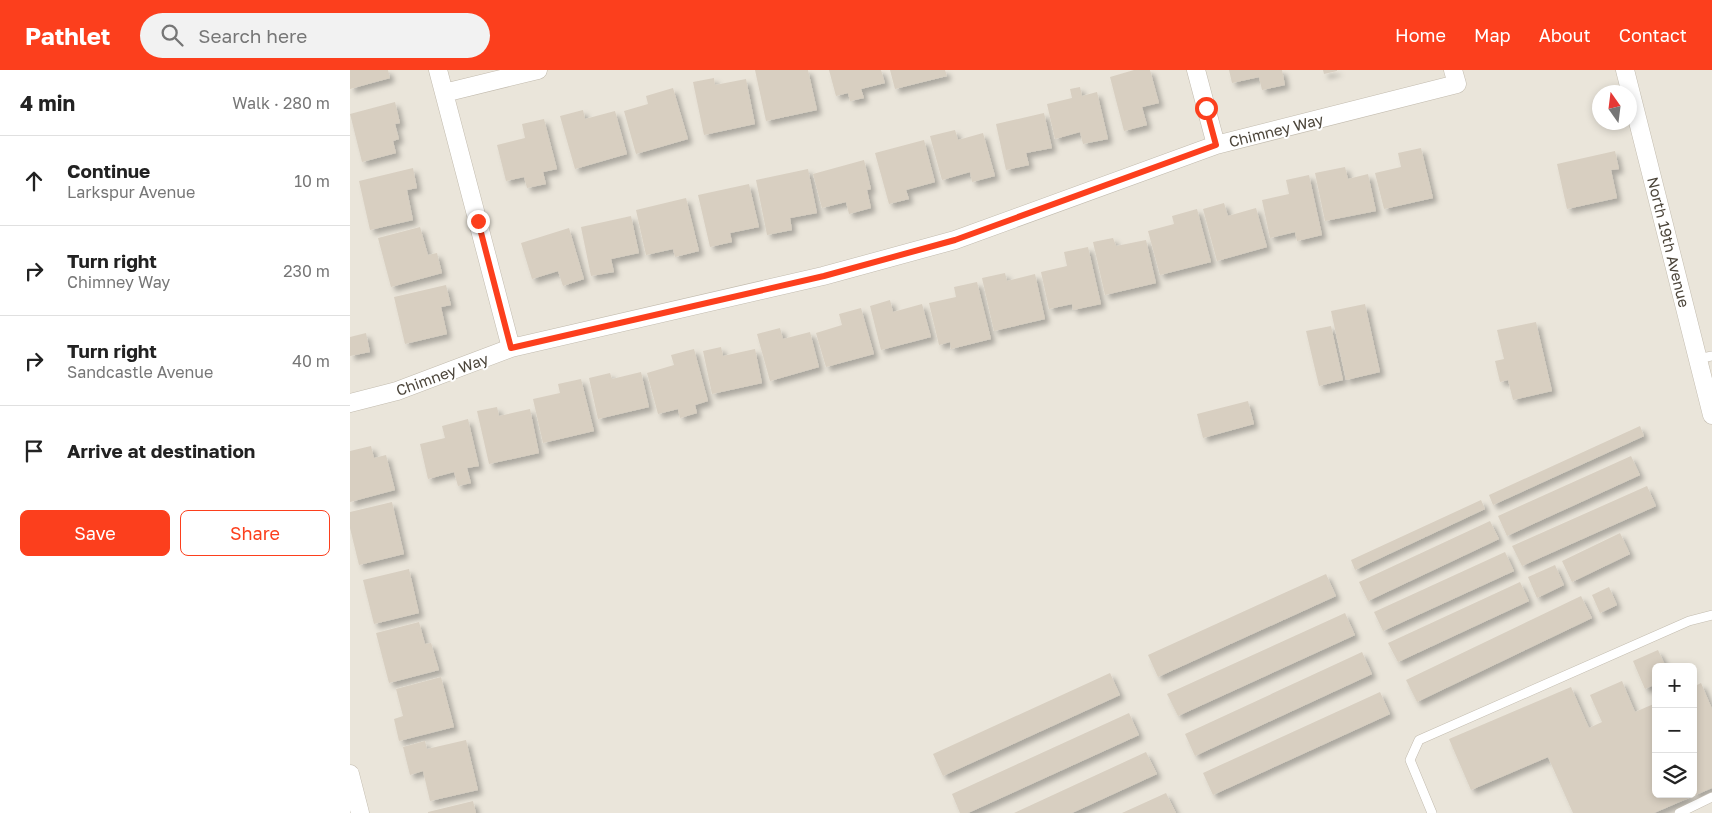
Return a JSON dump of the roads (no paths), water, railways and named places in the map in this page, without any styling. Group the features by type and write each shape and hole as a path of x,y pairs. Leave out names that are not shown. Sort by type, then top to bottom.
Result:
{"street":[{"path":"438,70 511,348"},
{"path":"444,93 538,70"},
{"path":"1196,70 1216,145"},
{"name":"North 19th Avenue","path":"1625,70 1705,358 1712,415"},
{"name":"Chimney Way","path":"350,403 398,391 511,348 824,276 955,240 1216,145 1455,77"},
{"path":"350,774 360,813"}],"lane":[{"path":"1432,813 1410,760 1419,740 1688,621 1712,615"},
{"path":"1679,813 1712,797"}]}
